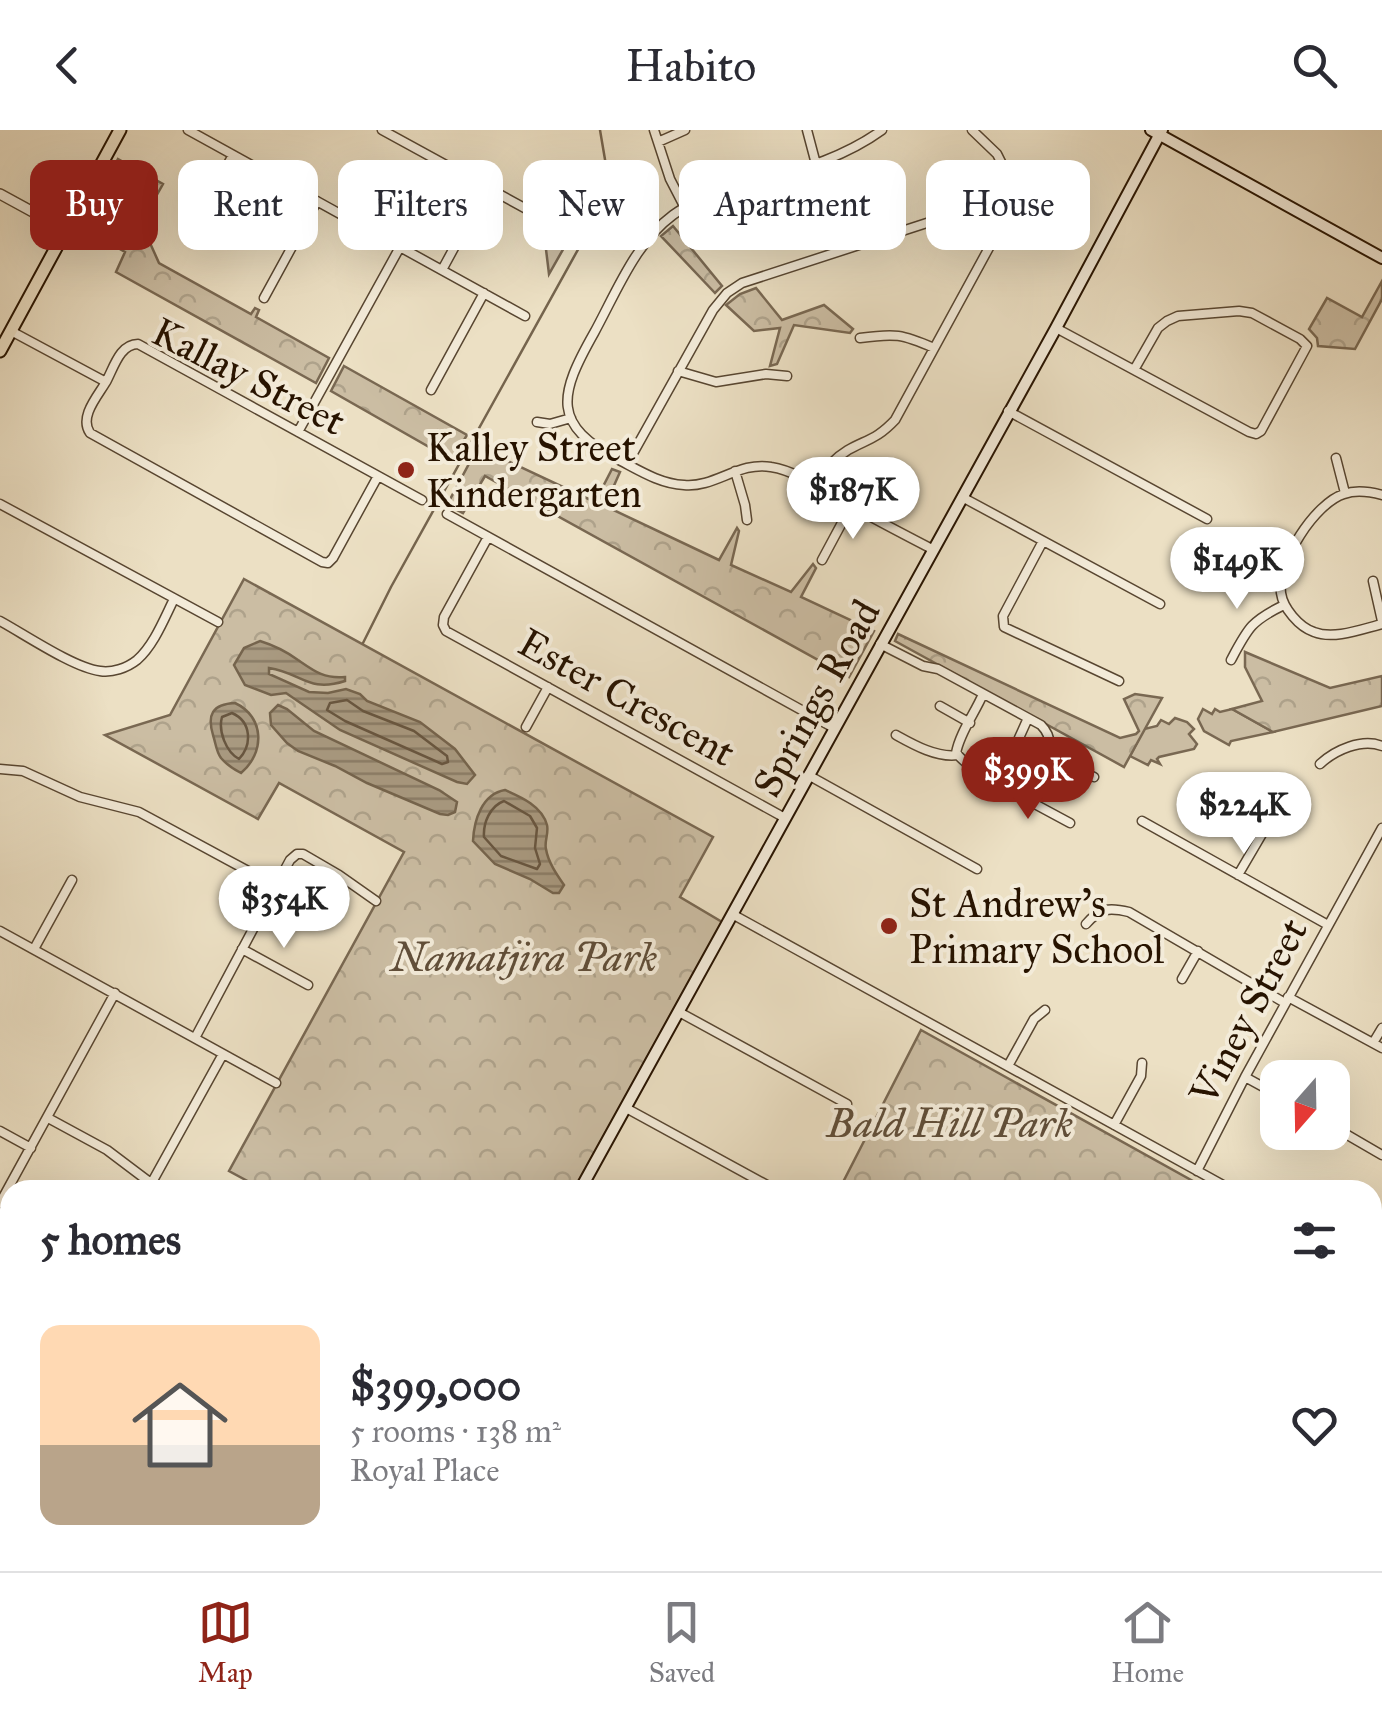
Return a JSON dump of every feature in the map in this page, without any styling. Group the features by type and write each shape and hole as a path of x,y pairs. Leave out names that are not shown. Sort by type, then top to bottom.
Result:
{"main road":[{"path":"104,160 120,130"},
{"path":"1160,131 1382,255"},
{"name":"Springs Road","path":"586,1180 1056,328 1160,131"},
{"path":"0,351 55,250"}],"street":[{"path":"188,130 242,160"},
{"path":"382,130 399,134 441,160"},
{"path":"654,130 679,197"},
{"path":"658,142 686,130"},
{"path":"806,130 815,160"},
{"path":"825,160 882,130"},
{"path":"972,130 1000,160"},
{"path":"230,160 233,155"},
{"path":"0,194 30,210"},
{"path":"679,212 646,242 578,362 569,386 571,418 578,434 655,478 684,486 703,484 750,466 784,470 932,550"},
{"path":"627,464 713,310 727,293 742,283 926,223"},
{"path":"264,298 290,250"},
{"path":"298,432 398,250"},
{"path":"405,250 525,316"},
{"path":"442,270 453,250"},
{"path":"814,485 827,466 884,433 895,420 988,250"},
{"path":"432,390 484,292"},
{"path":"1056,328 1134,370 1256,434 1307,346 1252,313 1178,316 1158,328 1134,370"},
{"name":"Kallay Street","path":"11,331 106,382 124,348 138,344 422,500"},
{"path":"860,338 905,335 934,348"},
{"path":"678,371 716,382 766,374 788,376"},
{"path":"106,382 86,417 90,433 329,567 378,476"},
{"path":"1008,411 1206,519"},
{"path":"537,422 550,424 571,418"},
{"path":"1336,458 1345,493"},
{"path":"735,471 747,520"},
{"path":"1374,581 1382,623 1332,635 1312,632 1295,619 1284,605 1280,591 1283,570 1308,522 1328,502 1345,493 1382,495"},
{"path":"961,497 1160,604"},
{"path":"0,504 218,622"},
{"path":"822,560 852,506"},
{"path":"447,514 834,728"},
{"name":"Ester Crescent","path":"488,537 439,627 785,818"},
{"path":"1043,542 1003,616 1004,627 1119,681"},
{"path":"0,621 81,666 102,672 136,661 148,648 174,599"},
{"path":"1231,660 1251,624 1284,605"},
{"path":"880,644 923,666 938,669 984,694 1028,718 1048,732 1048,760 1028,790 1015,792 968,765 958,754 959,740 984,694"},
{"path":"526,727 548,687"},
{"path":"940,706 970,723"},
{"path":"1019,738 1028,718"},
{"path":"896,736 941,755 958,754"},
{"path":"1320,764 1328,756 1364,742 1382,746"},
{"path":"1048,760 1094,777"},
{"path":"0,769 23,771 80,796 139,812 276,886"},
{"path":"808,775 977,869"},
{"path":"1028,790 1031,802 1070,823"},
{"path":"1142,822 1328,925"},
{"path":"1238,875 1268,822"},
{"name":"Viney Street","path":"1197,1170 1382,828"},
{"path":"196,1038 290,860 297,854 339,875 376,901"},
{"path":"34,949 72,880"},
{"path":"1086,924 1098,911 1111,907 1129,912 1286,1000 1378,1046 1382,1028"},
{"path":"732,914 1214,1180"},
{"path":"0,930 276,1083"},
{"path":"242,949 308,985"},
{"path":"1182,979 1198,951"},
{"path":"13,1180 115,993"},
{"path":"1008,1066 1034,1020 1044,1010"},
{"path":"679,1012 847,1104"},
{"path":"160,1180 223,1054"},
{"path":"1114,1124 1141,1076 1142,1063"},
{"path":"1245,1076 1260,1085"},
{"path":"626,1108 758,1180"},
{"path":"48,1118 107,1150 147,1180"},
{"path":"0,1131 31,1148"},
{"path":"1350,1136 1382,1155"}],"green space":[{"path":"673,226 679,233 679,250 693,250 722,286 715,293 661,236"},
{"path":"121,250 153,250 159,263 251,314 255,308 259,310 256,317 329,358 316,383 116,272 125,252"},
{"path":"546,250 563,250 549,274"},
{"path":"1382,281 1382,299 1355,349 1318,346 1309,329 1327,298 1362,317"},
{"path":"756,288 782,320 824,305 853,329 850,333 794,325 777,364 770,366 780,328 754,331 726,305"},
{"path":"344,366 467,435 452,460 331,391"},
{"path":"478,447 595,502 612,469 620,472 605,506 719,560 737,528 731,565 791,592 813,564 816,568 801,597 874,631 849,677 485,476 463,513 447,505"},
{"name":"Namatjira Park","path":"244,579 713,837 680,897 722,922 580,1180 246,1180 229,1171 404,852 279,783 258,819 105,735 170,715"},
{"path":"898,634 1120,738 1139,731 1124,699 1135,694 1162,698 1124,767 895,641"},
{"path":"1245,652 1330,688 1382,676 1382,706 1273,732 1232,709 1262,701 1245,667"},
{"path":"1203,709 1212,714 1215,709 1232,709 1273,732 1231,741 1229,745 1204,731 1198,719"},
{"path":"1175,718 1194,729 1189,734 1197,744 1194,749 1159,757 1160,764 1151,760 1148,765 1130,756 1144,729 1157,726 1161,720 1169,724"},
{"name":"Bald Hill Park","path":"921,1030 1191,1180 844,1180"}],"water":[{"path":"260,641 320,673 345,677 345,681 322,685 280,670 269,668 269,674 309,692 346,689 420,722 455,749 475,775 467,784 457,782 340,730 286,693 271,695 245,685 234,665 244,648"},
{"path":"235,703 252,717 258,736 254,756 241,773 219,755 211,722 216,708"},
{"path":"278,705 314,731 439,790 457,802 455,812 440,814 298,751 271,725 270,713"},
{"path":"505,790 541,812 547,828 547,854 564,885 559,893 495,864 473,841 485,802"}],"waterway":[{"path":"363,643 606,199 609,183 600,130"}],"place":[{"name":"Kalley Street Kindergarten","path":"406,470"},
{"name":"St Andrew's Primary School","path":"889,926"}]}
